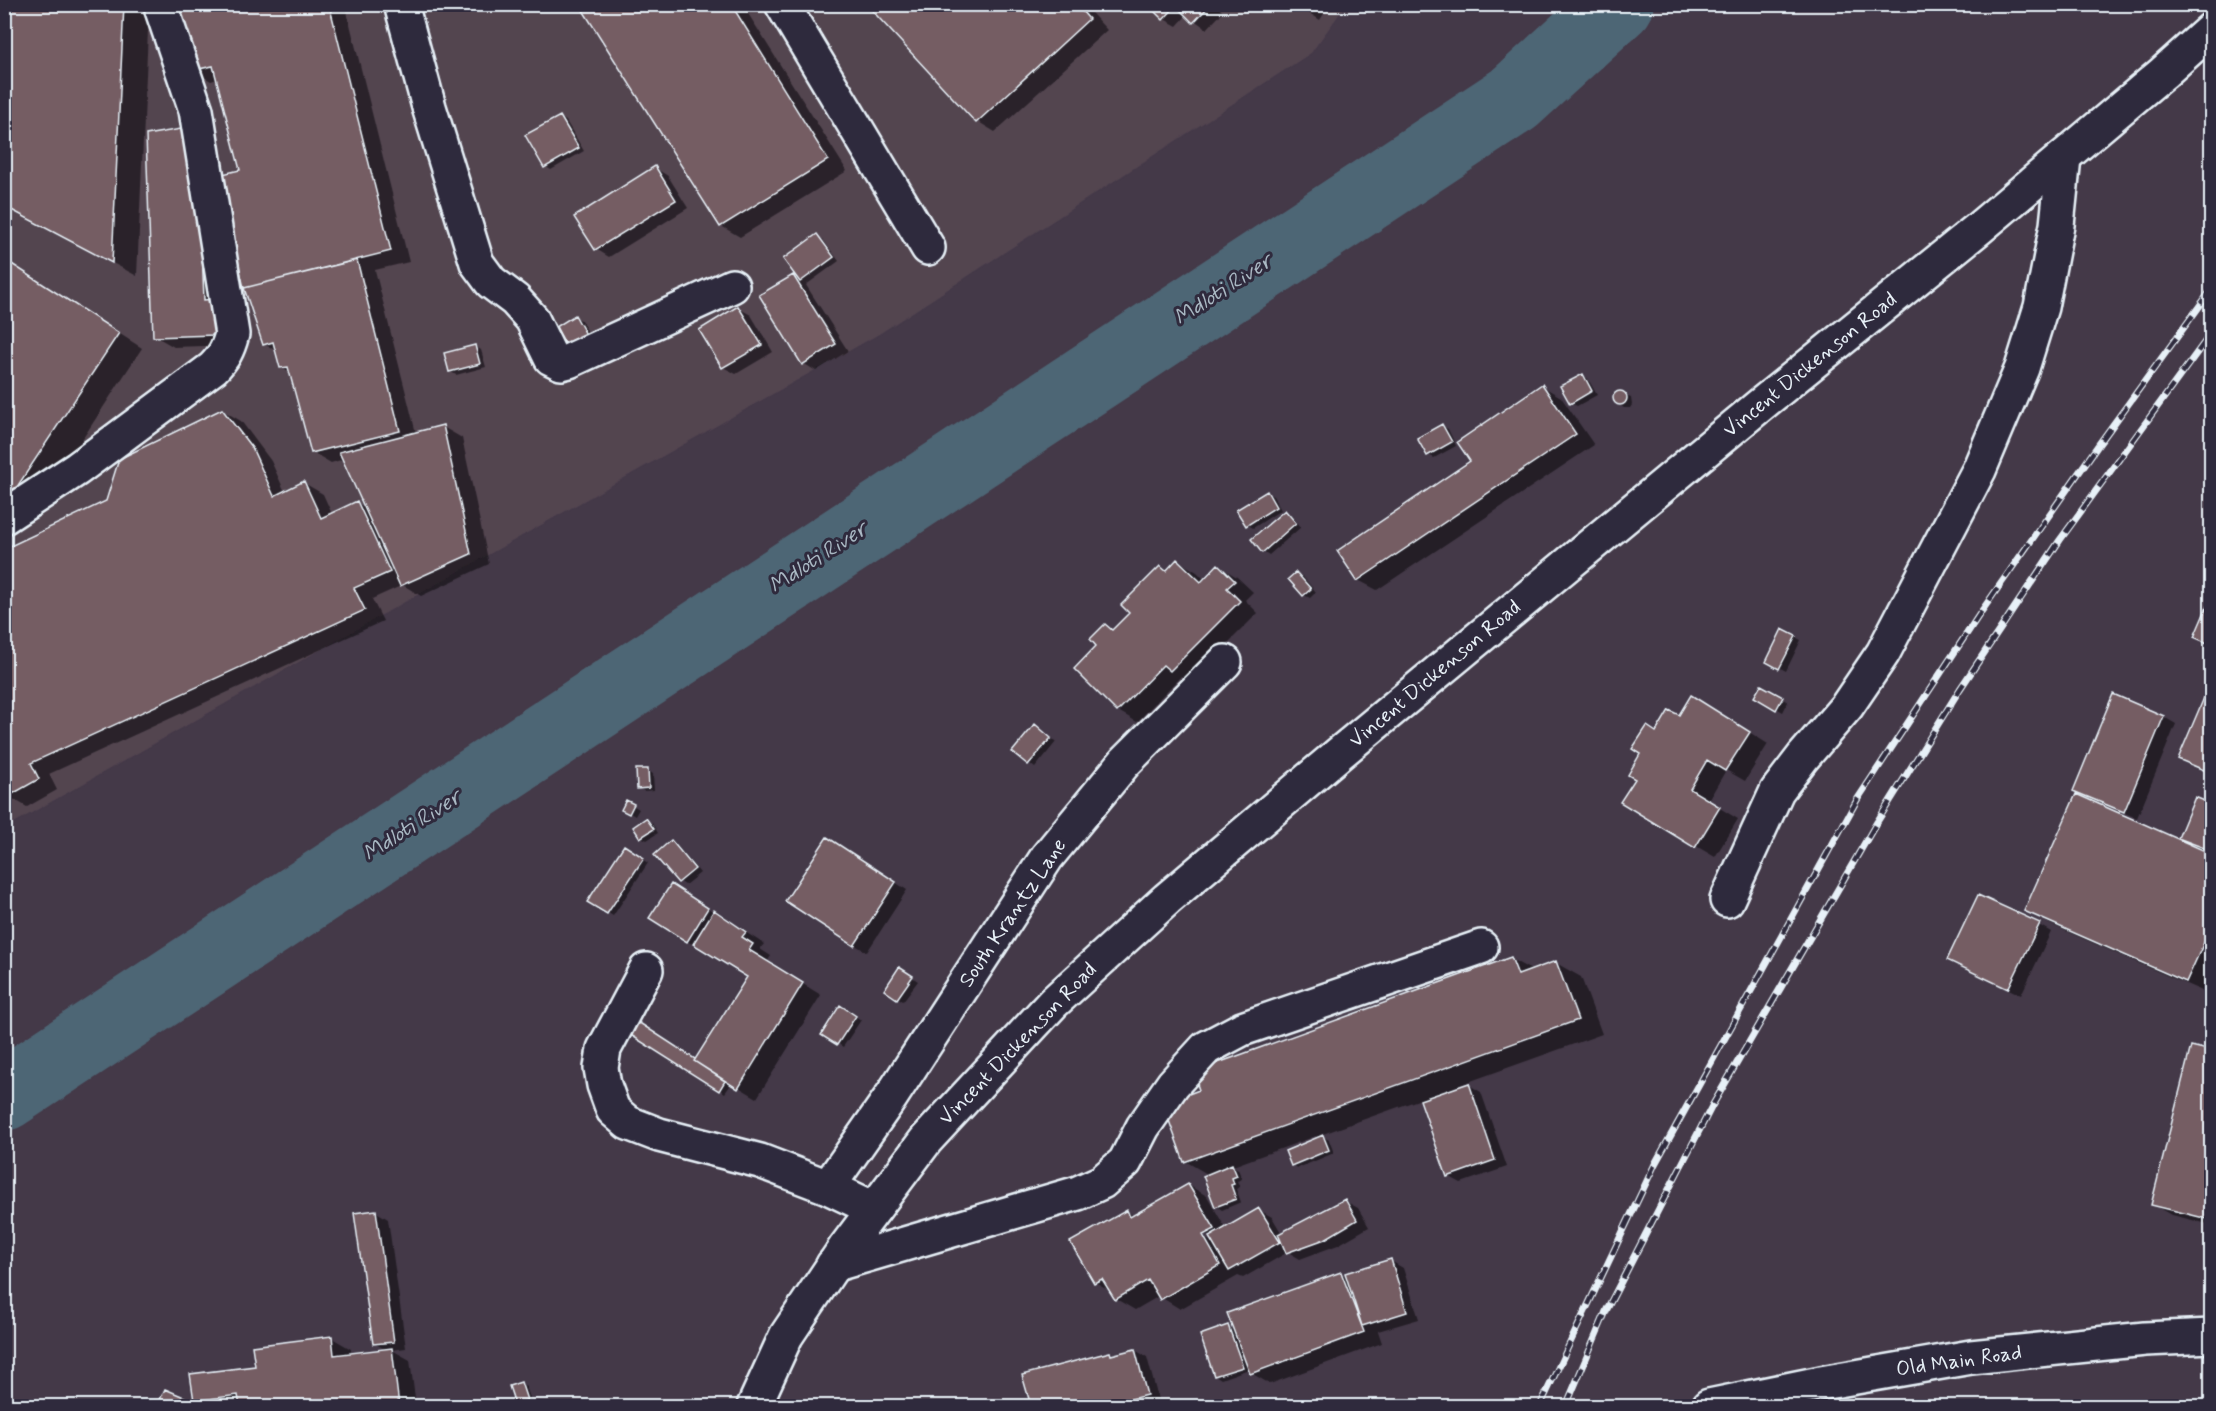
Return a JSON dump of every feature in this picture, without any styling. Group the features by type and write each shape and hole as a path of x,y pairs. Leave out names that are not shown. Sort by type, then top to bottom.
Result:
{"main road":[{"path":"4,517 77,469 213,368 225,357 229,346 232,334 196,110 162,10 162,4"},
{"path":"401,4 429,107 477,263 491,282 515,300 532,319 551,357 561,363 570,362 732,286"},
{"path":"782,4 928,248"},
{"name":"Vincent Dickenson Road","path":"754,1407 786,1336 833,1265 874,1209 927,1140 1053,1003 1167,899 1424,683 2064,157 2163,74 2211,29"},
{"path":"1727,900 1777,791 1847,706 1883,653 1979,470 2022,368 2041,307 2057,225 2064,157"},
{"name":"South Krantz Lane","path":"828,1187 891,1097 1047,857 1125,762 1225,662"},
{"path":"833,1265 1078,1193 1102,1182 1125,1161 1143,1127 1173,1084 1206,1048 1242,1029 1481,947"},
{"path":"646,970 604,1049 601,1068 613,1110 628,1123 659,1135 760,1161 828,1187 874,1209"},
{"name":"Old Main Road","path":"1709,1407 1821,1383 1971,1357 2145,1339 2211,1336"}],"shaded area":[{"path":"5,5 1346,5 1311,53 879,334 5,828"}],"building":[{"path":"4,4 124,4 112,263 4,206"},
{"path":"180,4 329,4 391,251 244,288 218,175 240,170 213,66 190,71"},
{"path":"579,4 731,4 828,160 720,227"},
{"path":"866,4 1076,4 1089,19 976,123"},
{"path":"1147,4 1211,4 1193,23 1176,6 1163,20"},
{"path":"560,116 579,148 544,168 525,135"},
{"path":"181,129 201,223 204,300 214,299 215,335 153,337 146,135"},
{"path":"655,166 676,200 595,250 574,217"},
{"path":"817,234 834,257 800,282 783,259"},
{"path":"4,259 119,333 15,490 4,497"},
{"path":"357,260 400,431 311,453 288,367 280,368 273,342 263,345 244,288"},
{"path":"793,275 836,344 802,365 759,295"},
{"path":"738,306 762,345 722,368 699,330"},
{"path":"575,315 593,347 580,354 572,342 566,345 556,327"},
{"path":"475,345 480,364 449,372 444,353"},
{"path":"1583,374 1592,391 1570,404 1560,386"},
{"path":"1542,384 1576,434 1357,581 1337,551 1470,461 1457,442"},
{"path":"1617,391 1623,391 1627,398 1623,405 1617,405 1613,401 1613,395"},
{"path":"222,409 252,448 274,496 304,481 321,518 357,501 390,572 354,588 365,610 31,763 39,779 7,797 4,793 4,549 106,501 119,459"},
{"path":"1442,424 1452,442 1427,456 1417,438"},
{"path":"443,425 471,554 400,586 339,452"},
{"path":"1267,491 1276,507 1246,526 1236,510"},
{"path":"1285,510 1296,523 1262,553 1251,539"},
{"path":"1177,559 1201,582 1218,564 1235,581 1227,588 1240,601 1170,671 1163,665 1117,712 1074,669 1096,646 1090,639 1105,624 1112,630 1129,613 1121,605 1160,566 1166,571"},
{"path":"1296,572 1311,589 1303,596 1288,579"},
{"path":"2212,595 2212,645 2194,637"},
{"path":"1782,629 1796,636 1779,669 1766,662"},
{"path":"1761,685 1783,697 1776,710 1754,697"},
{"path":"2206,693 2212,696 2211,773 2178,759"},
{"path":"2113,694 2164,716 2124,812 2073,791"},
{"path":"1691,695 1750,732 1725,771 1707,760 1690,789 1720,807 1695,848 1620,802 1635,779 1628,775 1640,754 1632,749 1647,726 1656,732 1669,710 1679,715"},
{"path":"1035,724 1051,738 1028,765 1012,752"},
{"path":"636,769 648,769 649,788 637,789"},
{"path":"2076,794 2212,854 2212,925 2186,982 2024,911"},
{"path":"2195,797 2212,804 2212,851 2178,838"},
{"path":"626,800 634,804 629,814 621,810"},
{"path":"646,818 654,829 640,838 633,827"},
{"path":"827,837 896,882 854,946 785,901"},
{"path":"671,840 695,869 678,883 654,855"},
{"path":"624,845 644,858 607,914 587,902"},
{"path":"671,884 708,908 687,942 649,918"},
{"path":"1978,895 2040,923 2008,989 1947,960"},
{"path":"714,910 746,932 742,937 753,944 749,950 803,983 738,1089 694,1061 747,977 693,944"},
{"path":"1511,957 1518,975 1556,961 1578,1020 1184,1162 1163,1104 1199,1090 1193,1072"},
{"path":"899,967 913,976 897,999 884,990"},
{"path":"840,1005 856,1016 837,1045 821,1035"},
{"path":"635,1020 725,1081 719,1091 626,1032"},
{"path":"2191,1046 2212,1051 2212,1220 2151,1205"},
{"path":"1469,1083 1495,1160 1447,1177 1420,1100"},
{"path":"1323,1135 1329,1150 1291,1166 1285,1151"},
{"path":"1232,1164 1237,1176 1232,1178 1234,1184 1231,1185 1236,1199 1215,1207 1203,1176"},
{"path":"1188,1184 1215,1229 1203,1235 1220,1265 1160,1300 1148,1280 1115,1300 1102,1279 1094,1283 1070,1242 1127,1210 1130,1217"},
{"path":"1345,1199 1357,1220 1325,1239 1286,1253 1278,1234"},
{"path":"1259,1208 1280,1242 1229,1271 1209,1237"},
{"path":"376,1210 394,1342 373,1344 354,1213"},
{"path":"1391,1259 1407,1312 1362,1326 1345,1273"},
{"path":"1341,1272 1364,1332 1250,1374 1227,1313"},
{"path":"1228,1325 1243,1367 1214,1376 1200,1335"},
{"path":"332,1336 334,1355 392,1348 399,1406 240,1406 238,1395 194,1401 190,1374 255,1366 252,1346"},
{"path":"1135,1349 1147,1395 1123,1401 1124,1406 1031,1406 1022,1375 1110,1352 1111,1355"},
{"path":"521,1382 527,1400 515,1404 509,1386"},
{"path":"165,1389 191,1400 188,1406 157,1406"}],"waterway":[{"name":"Mdloti River","path":"4,1095 1514,99 1618,4"}],"railway":[{"path":"1540,1406 1655,1164 1857,800 1981,612 2212,289"},
{"path":"1566,1406 1607,1309 1712,1106 1877,822 1960,689 2060,540 2212,332"}]}
